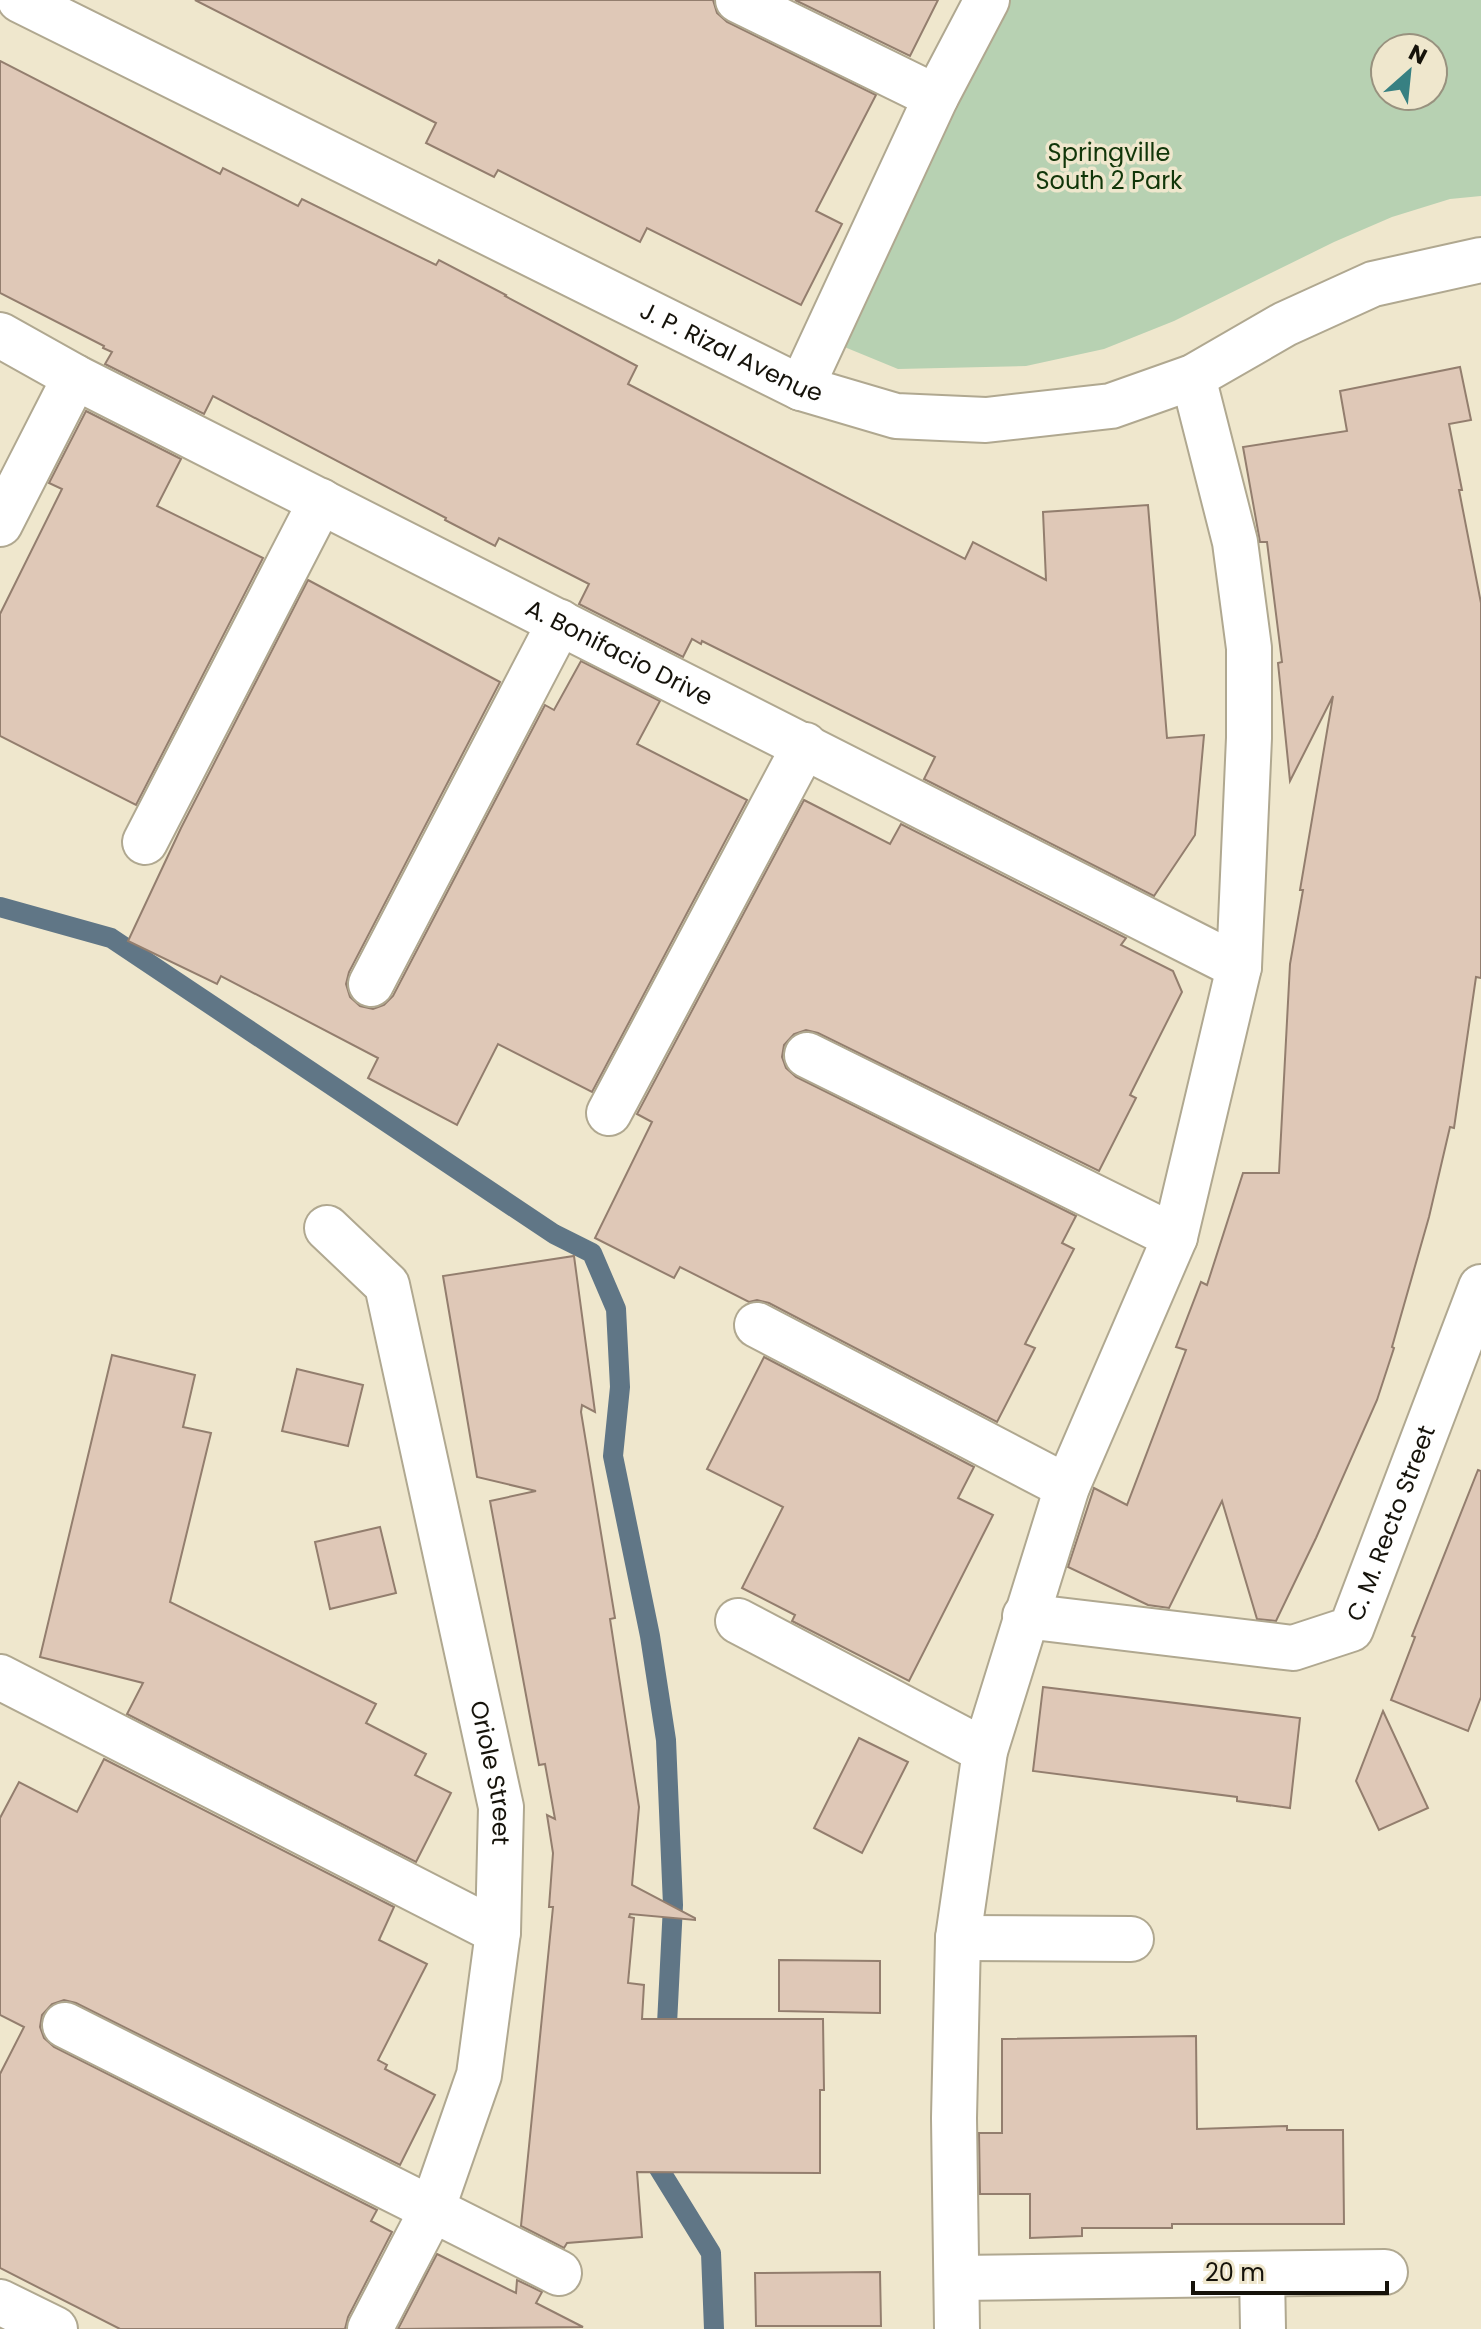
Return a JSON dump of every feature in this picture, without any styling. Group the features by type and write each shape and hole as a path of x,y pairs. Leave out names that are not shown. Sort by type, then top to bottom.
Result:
{"street":[{"name":"J. P. Rizal Avenue","path":"20,0 801,388 896,416 986,420 1111,406 1193,377 1285,324 1373,284 1479,267"},
{"path":"738,0 936,97"},
{"path":"801,388 936,97 987,0"},
{"name":"A. Bonifacio Drive","path":"0,335 75,377 1239,967"},
{"path":"0,524 75,377"},
{"path":"957,2329 954,2118 958,1938 985,1751 1067,1487 1175,1237 1239,967 1249,738 1249,648 1235,542 1193,377"},
{"path":"145,842 321,501"},
{"path":"371,984 560,622"},
{"path":"609,1113 805,745"},
{"path":"807,1055 1175,1237"},
{"name":"Oriole Street","path":"327,1228 387,1285 501,1807 498,1932 479,2075 432,2210 370,2329"},
{"name":"C. M. Recto Street","path":"1025,1616 1293,1648 1351,1629 1481,1287"},
{"path":"757,1325 1067,1487"},
{"path":"738,1621 985,1751"},
{"path":"0,1677 498,1932"},
{"path":"958,1938 1131,1939"},
{"path":"65,2025 559,2273"},
{"path":"957,2278 1385,2272"},
{"path":"1262,2274 1263,2329"},
{"path":"0,2302 55,2329"}],"green space":[{"name":"Springville South 2 Park","path":"1009,0 1481,0 1481,196 1450,199 1392,217 1334,242 1174,321 1104,349 1026,366 898,369 842,346 963,86"}],"building":[{"path":"195,0 713,0 717,13 727,22 876,95 816,211 842,224 801,305 647,228 640,242 498,170 494,177 426,143 436,123"},
{"path":"795,0 938,0 910,56"},
{"path":"0,61 220,174 223,168 298,206 302,199 436,265 439,260 637,366 628,384 965,559 973,542 1046,580 1043,512 1148,505 1167,738 1204,735 1195,835 1154,896 924,779 935,757 702,641 701,644 692,639 683,657 579,604 589,584 499,538 495,546 213,396 204,414 105,364 112,352 104,346 0,293"},
{"path":"1460,367 1471,420 1449,424 1481,603 1481,978 1476,977 1454,1128 1450,1127 1394,1348 1377,1400 1276,1621 1257,1619 1222,1501 1169,1608 1148,1605 1068,1567 1094,1488 1127,1505 1186,1350 1176,1347 1201,1282 1207,1285 1243,1173 1279,1173 1290,964 1333,696 1290,781 1278,663 1282,662 1267,542 1260,542 1243,447 1347,431 1340,391"},
{"path":"86,411 181,459 157,506 263,558 136,805 0,736 0,614 62,489 49,483"},
{"path":"308,580 500,682 349,972 346,984 350,997 360,1006 373,1009 384,1005 393,996 545,705 554,710 581,661 660,701 637,744 747,800 592,1092 498,1044 457,1125 368,1078 378,1058 221,976 217,984 128,941 181,828"},
{"path":"804,800 890,844 901,824 1126,938 1121,945 1173,971 1182,992 1130,1095 1136,1098 1099,1171 818,1033 806,1030 794,1034 784,1045 782,1057 786,1068 796,1077 1076,1216 1062,1243 1074,1249 1025,1344 1035,1348 997,1422 769,1303 749,1302 680,1267 674,1278 595,1238 652,1122 637,1114"},
{"path":"574,1256 595,1412 582,1405 581,1412 615,1618 610,1619 639,1807 632,1885 695,1918 630,1914 629,1917 634,1918 628,1983 644,1985 642,2019 823,2019 824,2090 820,2090 820,2173 637,2172 642,2237 567,2243 564,2248 521,2226 553,1907 549,1907 553,1853 547,1815 555,1819 545,1764 539,1765 490,1501 536,1491 477,1477 443,1276"},
{"path":"112,1355 195,1375 183,1427 211,1433 170,1602 376,1704 366,1723 426,1754 415,1775 451,1793 416,1862 127,1714 143,1683 40,1657"},
{"path":"764,1357 974,1467 958,1498 993,1515 909,1681 792,1621 795,1615 742,1588 783,1507 707,1469"},
{"path":"297,1369 363,1385 348,1446 282,1431"},
{"path":"1478,1470 1481,1471 1481,1697 1468,1731 1391,1700 1415,1637 1412,1636"},
{"path":"380,1527 396,1593 330,1609 315,1542"},
{"path":"1043,1687 1300,1718 1290,1808 1237,1801 1237,1797 1033,1771"},
{"path":"1383,1711 1428,1808 1379,1830 1356,1781"},
{"path":"859,1738 908,1762 862,1853 814,1828"},
{"path":"104,1759 394,1907 379,1940 427,1964 378,2060 387,2065 385,2069 435,2095 400,2165 76,2003 64,2000 52,2004 42,2015 40,2027 44,2038 54,2047 377,2210 371,2221 392,2232 348,2317 345,2329 120,2329 0,2268 0,2074 24,2027 0,2015 0,1818 19,1782 77,1812"},
{"path":"779,1960 880,1961 880,2013 779,2011"},
{"path":"1196,2036 1197,2129 1287,2126 1287,2130 1343,2130 1344,2224 1172,2224 1172,2228 1082,2228 1082,2236 1030,2238 1030,2194 980,2194 979,2133 1002,2133 1002,2039"},
{"path":"437,2254 516,2293 517,2280 542,2292 536,2303 583,2327 398,2329"},
{"path":"880,2272 881,2326 756,2326 755,2273"}],"waterway":[{"path":"0,907 111,938 554,1234 592,1253 616,1309 620,1387 613,1456 650,1636 666,1740 673,1905 666,2044"},
{"path":"655,2147 653,2159 711,2253 714,2329"}]}
